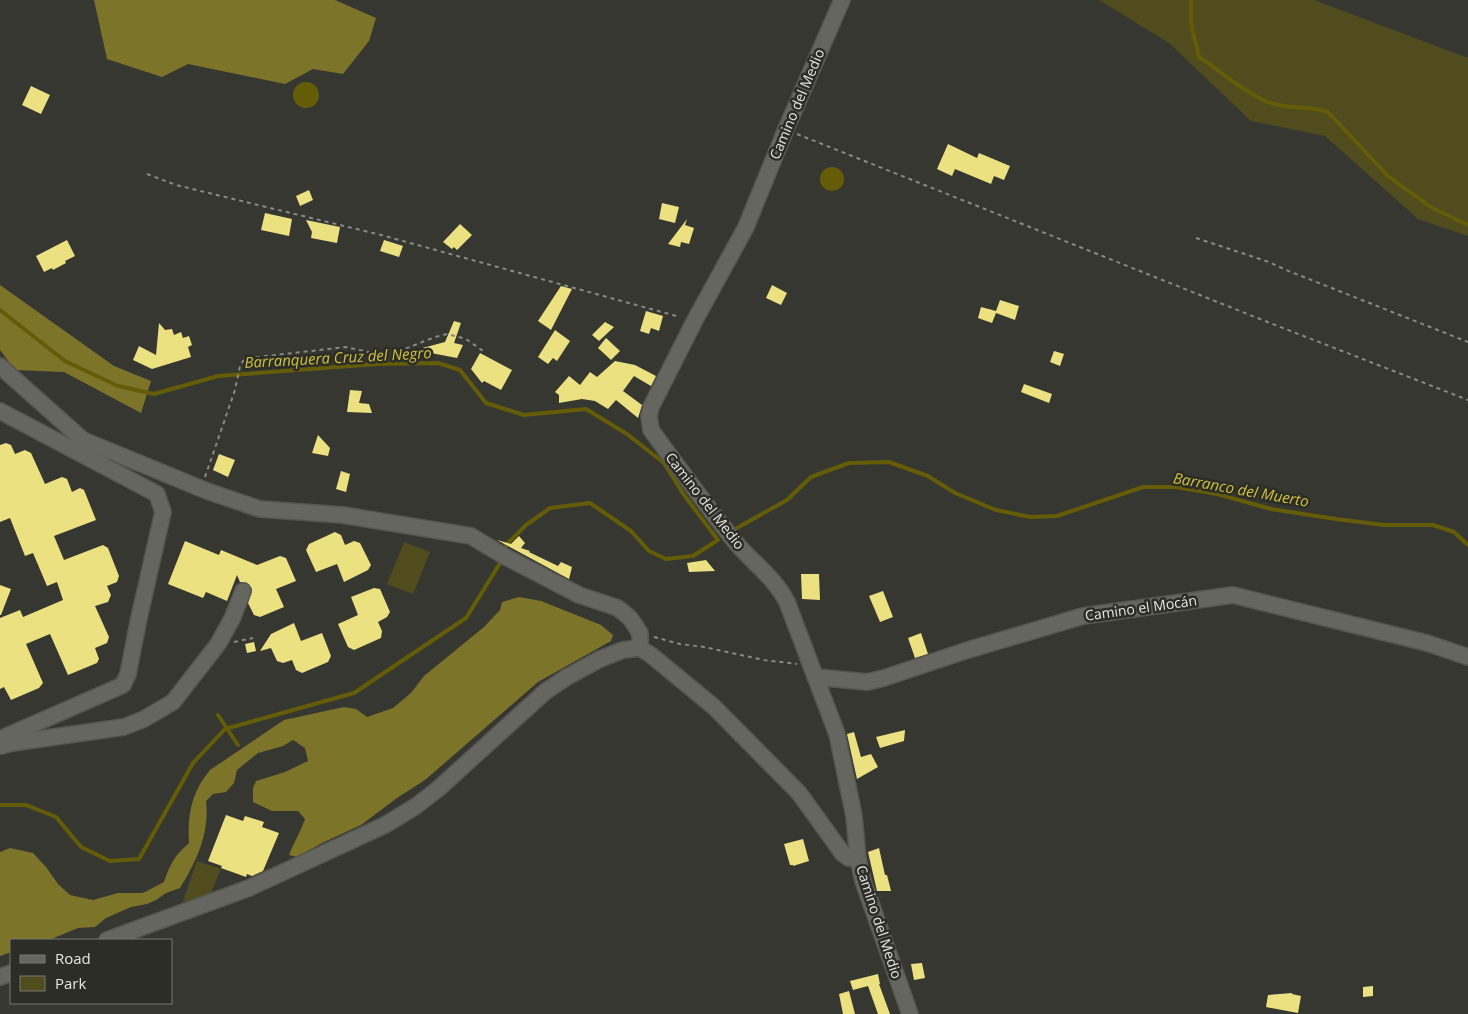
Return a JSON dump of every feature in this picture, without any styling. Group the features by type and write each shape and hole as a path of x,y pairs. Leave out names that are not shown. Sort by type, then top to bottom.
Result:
{"street":[{"name":"Camino del Medio","path":"842,0 746,227 695,320 651,407 649,416 650,430 738,545 781,589 788,602 837,734 854,816 858,859 869,899 910,1014"},
{"path":"0,366 83,440 200,488 260,509 343,515 471,536 504,556 579,595 618,608 630,618 640,640 651,655 714,707 798,793 843,854 849,858 858,859"},
{"path":"0,411 157,494 163,512 128,674 123,685 0,740"},
{"path":"0,746 124,727 173,702 218,644 232,619 243,591"},
{"name":"Camino el Mocán","path":"813,671 867,682 1083,616 1233,595 1427,643 1468,657"},
{"path":"110,939 249,888 385,825 416,806 438,789 546,691 600,659 623,650 640,640"}],"path":[{"path":"786,129 1265,321 1468,400"},
{"path":"147,174 176,185 381,235 666,314 695,320"},
{"path":"1196,238 1270,262 1468,342"},
{"path":"200,488 235,390 240,366 243,361 249,358 346,348 392,354 447,334 466,339 486,352"},
{"path":"640,640 704,647 813,671"}],"green space":[{"path":"1099,0 1314,0 1468,58 1468,236 1418,219 1325,136 1251,121 1169,43"},
{"path":"404,542 430,552 413,594 387,584"},
{"path":"197,861 221,869 209,897 187,906 183,901"}],"shaded area":[{"path":"94,0 335,0 376,18 369,41 343,74 313,69 285,84 188,64 162,77 107,59"},
{"path":"306,82 315,86 319,95 315,104 306,108 297,104 293,95 297,86"},
{"path":"832,167 840,171 844,179 840,187 832,191 824,187 820,179 824,171"},
{"path":"0,285 114,366 151,381 141,413 64,372 15,370 0,350"},
{"path":"519,597 541,601 601,625 613,635 611,641 538,682 425,780 361,825 297,857 289,855 305,819 298,811 272,811 253,802 253,788 256,781 285,772 308,761 305,748 293,740 283,746 258,753 237,770 234,783 226,792 213,794 206,801 207,813 204,836 191,868 180,888 166,893 147,904 131,907 106,918 95,927 78,928 51,939 10,939 10,952 0,956 0,852 10,848 33,853 58,884 70,895 93,900 118,893 143,893 164,882 174,860 189,843 189,823 192,804 199,786 210,770 284,720 344,707 356,709 367,717 393,708 411,693 424,676 484,627 500,610 502,602"}],"building":[{"path":"31,86 50,95 41,114 22,105"},
{"path":"948,144 977,158 979,153 1010,166 1004,180 994,176 991,184 955,169 952,176 937,169"},
{"path":"309,190 313,200 300,206 296,196"},
{"path":"662,203 679,207 675,223 659,219"},
{"path":"265,213 292,219 289,236 261,230"},
{"path":"687,219 685,225 694,228 689,244 681,242 680,247 668,244"},
{"path":"306,220 340,227 337,243 311,238 312,232"},
{"path":"460,224 472,235 457,250 454,247 452,249 443,242"},
{"path":"67,240 75,256 53,270 52,268 44,272 36,256"},
{"path":"384,240 403,246 399,257 380,251"},
{"path":"772,285 787,293 781,305 766,298"},
{"path":"561,286 572,289 551,330 538,321"},
{"path":"1000,300 1019,306 1015,320 996,313 992,323 978,318 981,307 996,311"},
{"path":"646,311 663,316 659,331 651,328 649,334 640,331"},
{"path":"454,321 461,323 454,343 463,345 457,358 415,350 445,342"},
{"path":"605,322 614,327 599,341 592,335"},
{"path":"159,323 165,330 172,329 174,335 181,332 183,338 189,336 192,345 188,347 191,357 152,369 133,360 139,346 156,355"},
{"path":"555,330 570,341 557,361 553,358 548,364 538,357"},
{"path":"606,338 620,351 611,360 598,348"},
{"path":"1054,351 1064,354 1060,366 1050,362"},
{"path":"480,353 512,370 501,390 484,381 482,383 471,369"},
{"path":"615,361 635,365 656,376 651,386 634,376 623,391 642,405 638,418 616,400 608,409 595,401 582,399 559,403 559,395 555,392 569,376 580,385 590,372 597,377"},
{"path":"1024,384 1052,394 1049,403 1021,392"},
{"path":"350,390 362,391 359,403 369,404 372,413 347,412"},
{"path":"318,435 330,448 328,456 312,453"},
{"path":"6,443 11,445 15,454 25,450 31,453 45,484 62,477 67,479 72,492 80,488 84,490 96,520 54,536 64,560 103,545 108,548 119,576 117,582 107,586 111,595 108,602 95,606 109,637 107,643 95,648 99,659 97,663 68,675 50,634 26,644 43,683 39,688 11,700 4,687 0,689 0,618 20,610 23,617 63,600 57,582 47,586 33,553 25,556 10,518 0,522 0,445"},
{"path":"219,454 235,460 228,477 213,470"},
{"path":"341,471 350,474 346,492 336,489"},
{"path":"335,532 341,535 345,545 354,541 360,543 371,565 368,570 344,582 337,564 316,572 306,550 309,544"},
{"path":"519,536 525,543 521,548 558,566 561,562 572,567 569,579 497,540 511,544"},
{"path":"185,541 219,555 221,550 257,565 280,556 286,558 296,581 276,589 284,607 260,617 254,615 248,603 252,589 247,583 240,582 237,575 227,601 206,592 203,598 168,584"},
{"path":"706,560 715,571 689,572 687,563"},
{"path":"801,574 819,574 820,600 802,599"},
{"path":"0,585 11,589 1,615 0,615"},
{"path":"374,588 380,589 390,612 387,617 378,622 382,631 381,638 354,650 348,647 338,624 358,615 351,597"},
{"path":"883,591 893,617 880,622 869,596"},
{"path":"294,623 301,641 322,633 331,656 328,662 302,673 296,670 292,660 283,663 277,661 271,648 260,651 271,634"},
{"path":"921,633 928,654 915,658 908,638"},
{"path":"254,642 256,651 247,653 245,644"},
{"path":"905,730 904,741 880,748 876,737"},
{"path":"854,732 861,757 871,754 878,767 857,779 847,734"},
{"path":"226,815 243,821 245,816 264,822 262,827 279,833 263,871 252,876 247,874 246,877 208,861"},
{"path":"803,839 809,861 793,866 790,865 784,844"},
{"path":"879,848 891,891 877,891 868,852"},
{"path":"922,963 925,978 914,980 911,964"},
{"path":"878,974 879,984 890,1014 878,1014 868,986 853,990 850,981"},
{"path":"1373,986 1373,996 1363,997 1363,987"},
{"path":"849,991 855,1014 843,1014 839,994"},
{"path":"1292,993 1301,996 1298,1013 1266,1007 1268,995"}],"waterway":[{"path":"1191,0 1191,23 1199,57 1246,90 1266,101 1281,106 1328,112 1388,176 1432,208 1468,225"},
{"name":"Barranquera Cruz del Negro","path":"0,310 65,361 118,386 154,394 218,376 377,364 438,363 460,370 486,403 524,415 586,409 627,434 664,463 684,495 718,540 693,556 666,559 649,551 631,531 590,503 550,508 526,525 506,545 505,551"},
{"name":"Barranco del Muerto","path":"737,528 787,500 811,477 849,463 889,462 928,476 955,493 996,510 1030,517 1057,516 1143,487 1176,487 1217,494 1271,509 1336,519 1384,525 1433,525 1454,532 1468,545"},
{"name":"Barranco del Muerto","path":"0,805 26,805 56,817 81,847 110,861 139,859 193,763 225,729 354,693 466,618 502,560"},
{"name":"Barranco del Muerto","path":"218,715 238,745"}]}
